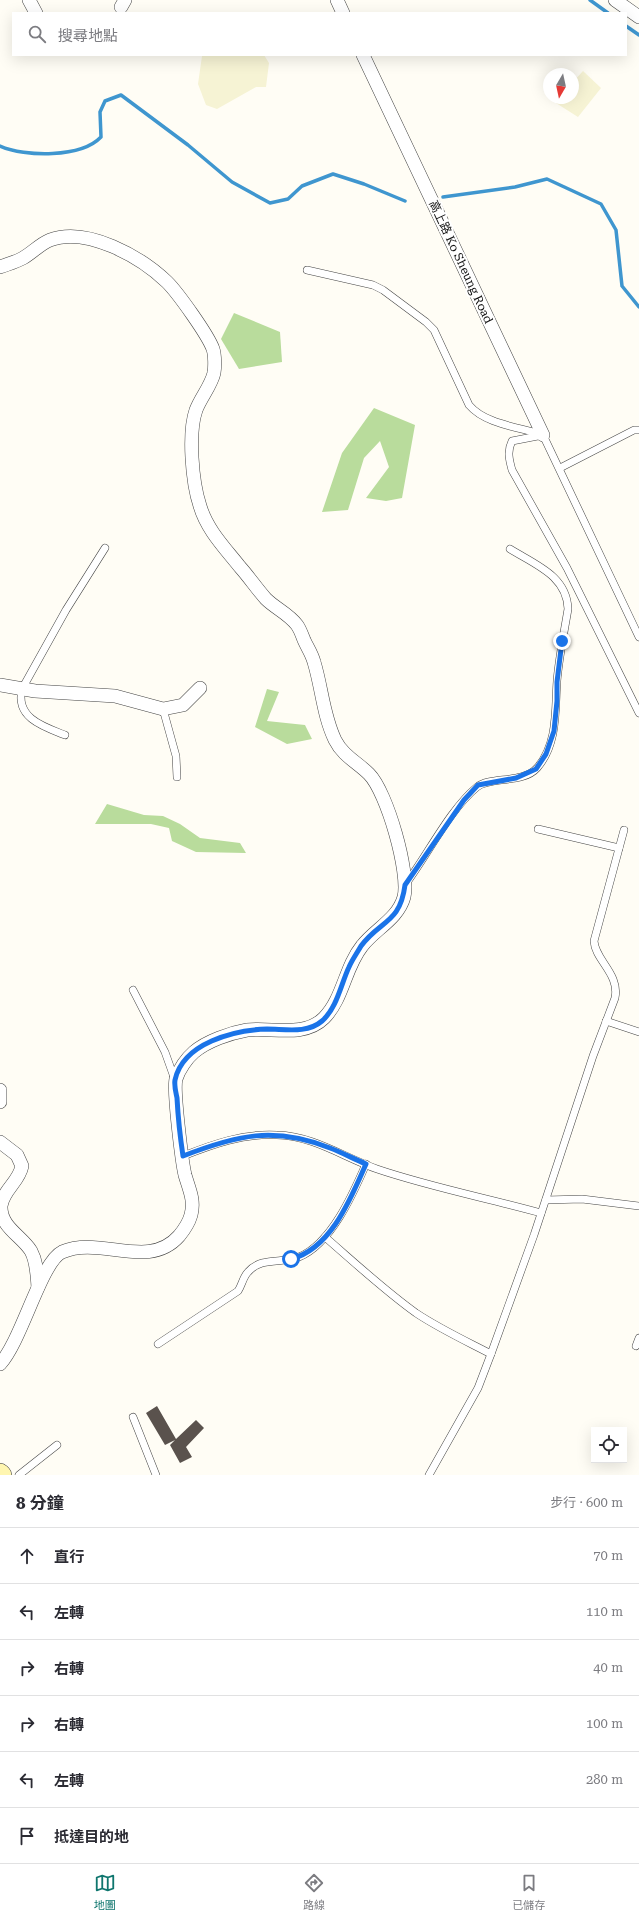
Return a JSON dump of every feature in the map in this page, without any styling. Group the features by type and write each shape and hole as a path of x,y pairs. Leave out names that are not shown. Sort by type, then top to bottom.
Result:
{"street":[{"path":"28,0 35,12"},
{"path":"337,0 343,12"},
{"path":"615,0 639,17"},
{"name":"高上路 Ko Sheung Road","path":"363,56 543,435"},
{"path":"0,267 20,260 46,242 66,236 90,239 136,258 150,267 170,285 194,318 213,349 215,371 194,415 191,444 196,490 200,508 217,539 267,600 297,624 314,661 328,723 337,744 347,757 370,774 380,789 388,808 402,864 405,885 403,900 398,910 360,949 349,966 331,1010 322,1021 311,1027 293,1030 244,1031 208,1043 195,1050 187,1059 175,1081 185,1174 192,1193 192,1202 191,1215 185,1228 176,1240 155,1251 141,1252 83,1248 63,1252 57,1255 51,1261 11,1350 0,1364"},
{"path":"0,685 22,689 115,696 163,709 183,705 200,688"},
{"path":"0,1090 0,1102"},
{"path":"0,1142 17,1156 22,1166 18,1178 3,1198 1,1213 3,1220 26,1244 32,1253 36,1264 38,1289"}],"lane":[{"path":"307,270 364,282 383,290 430,326 469,405 474,410 495,420 543,435"},
{"path":"560,468 634,430 639,430"},
{"path":"543,435 512,441 508,448 512,470 567,568 639,713"},
{"name":"高上路 Ko Sheung Road","path":"543,435 639,637"},
{"path":"65,735 45,728 26,713 21,705 20,699 22,689 66,610 105,548"},
{"path":"405,885 464,800 478,785 516,778 536,769 546,754 554,731 557,682 568,609 568,598 562,586 549,573 510,549"},
{"path":"163,709 176,756 177,777"},
{"path":"538,829 619,848"},
{"path":"429,1475 478,1388 546,1200 616,991 614,981 595,949 594,941 624,830"},
{"path":"133,990 165,1052 175,1081"},
{"path":"606,1021 639,1032"},
{"path":"183,1156 228,1140 276,1134 311,1141 332,1148 366,1164 446,1188 541,1213"},
{"path":"158,1344 238,1291 242,1286 247,1273 254,1266 264,1262 300,1257 325,1237 353,1192 366,1164"},
{"path":"546,1200 582,1198 639,1206"},
{"path":"325,1237 417,1314 491,1354"},
{"path":"636,1346 639,1338"},
{"path":"133,1417 156,1475"},
{"path":"19,1475 58,1445"}],"shaded area":[{"path":"202,56 265,56 269,63 266,87 256,87 217,109 206,105 198,84"},
{"path":"583,71 601,88 578,117 558,104 579,104 579,75"}],"green space":[{"path":"234,313 280,332 282,362 239,369 221,339"},
{"path":"374,408 415,425 402,498 386,501 366,498 389,467 380,441 364,458 348,510 322,512 342,453"},
{"path":"267,689 279,692 267,721 305,725 312,739 287,744 255,727"},
{"path":"107,804 144,815 163,816 180,824 200,838 240,843 246,853 196,852 172,841 169,828 151,824 95,824"}],"building":[{"path":"157,1406 176,1439 196,1420 204,1428 186,1447 192,1457 180,1463 170,1445 175,1440 165,1445 146,1413"}],"waterway":[{"path":"590,0 607,12"},
{"path":"627,27 639,35"},
{"path":"0,146 11,150 38,154 52,154 80,149 92,144 101,137 100,112 105,101 121,95 188,145 232,182 270,203 288,199 302,186 333,174 364,184 405,201"},
{"path":"443,197 515,187 547,179 601,204 616,230 622,286 639,307"}],"route":[{"path":"291,1259 300,1257 307,1253 325,1237 335,1224 353,1192 366,1164 332,1148 293,1136 276,1134 228,1140 183,1156 175,1081 187,1059 195,1050 208,1043 244,1031 267,1029 293,1030 311,1027 322,1021 331,1010 349,966 356,954 364,943 389,921 398,910 403,900 405,885 464,800 478,785 516,778 528,774 536,769 546,754 554,731 557,682 562,641"}]}
